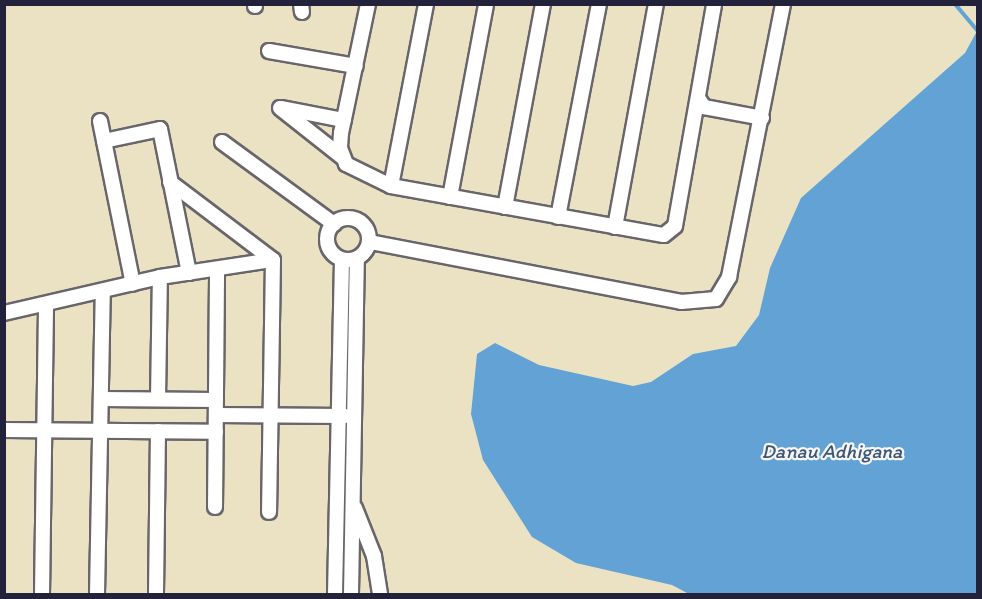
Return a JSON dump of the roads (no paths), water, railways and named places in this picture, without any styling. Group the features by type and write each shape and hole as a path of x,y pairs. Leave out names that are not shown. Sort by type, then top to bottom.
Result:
{"street":[{"path":"342,157 344,120 368,4"},
{"path":"391,186 426,4"},
{"path":"450,197 486,4"},
{"path":"505,207 543,4"},
{"path":"558,217 599,4"},
{"path":"615,227 656,4"},
{"path":"344,120 280,108 342,157 353,169 391,186 664,235 675,226 714,4"},
{"path":"370,242 588,286 681,302 709,302 721,294 729,277 783,4"},
{"path":"269,51 356,66"},
{"path":"698,98 704,106 762,118"},
{"path":"100,121 133,284"},
{"path":"104,141 160,129 189,273"},
{"path":"222,142 334,224 355,219 366,227 370,242"},
{"path":"171,182 273,260"},
{"path":"334,224 328,244 342,260 335,594"},
{"path":"351,594 357,259 370,242"},
{"path":"342,260 357,259"},
{"path":"4,313 160,277 273,260"},
{"path":"269,512 273,260"},
{"path":"215,507 217,269"},
{"path":"158,399 160,277"},
{"path":"97,594 103,292"},
{"path":"42,594 46,304"},
{"path":"101,399 216,400"},
{"path":"216,415 353,416"},
{"path":"4,430 216,432"},
{"path":"156,594 158,431"},
{"path":"353,503 374,556 380,594"}],"water":[{"name":"Danau Adhigana","path":"977,31 977,594 689,594 672,585 576,563 532,537 483,460 471,414 477,354 495,343 539,365 633,386 651,382 693,354 736,346 759,315 770,268 801,198 965,53"}],"waterway":[{"path":"955,4 978,31"}]}
